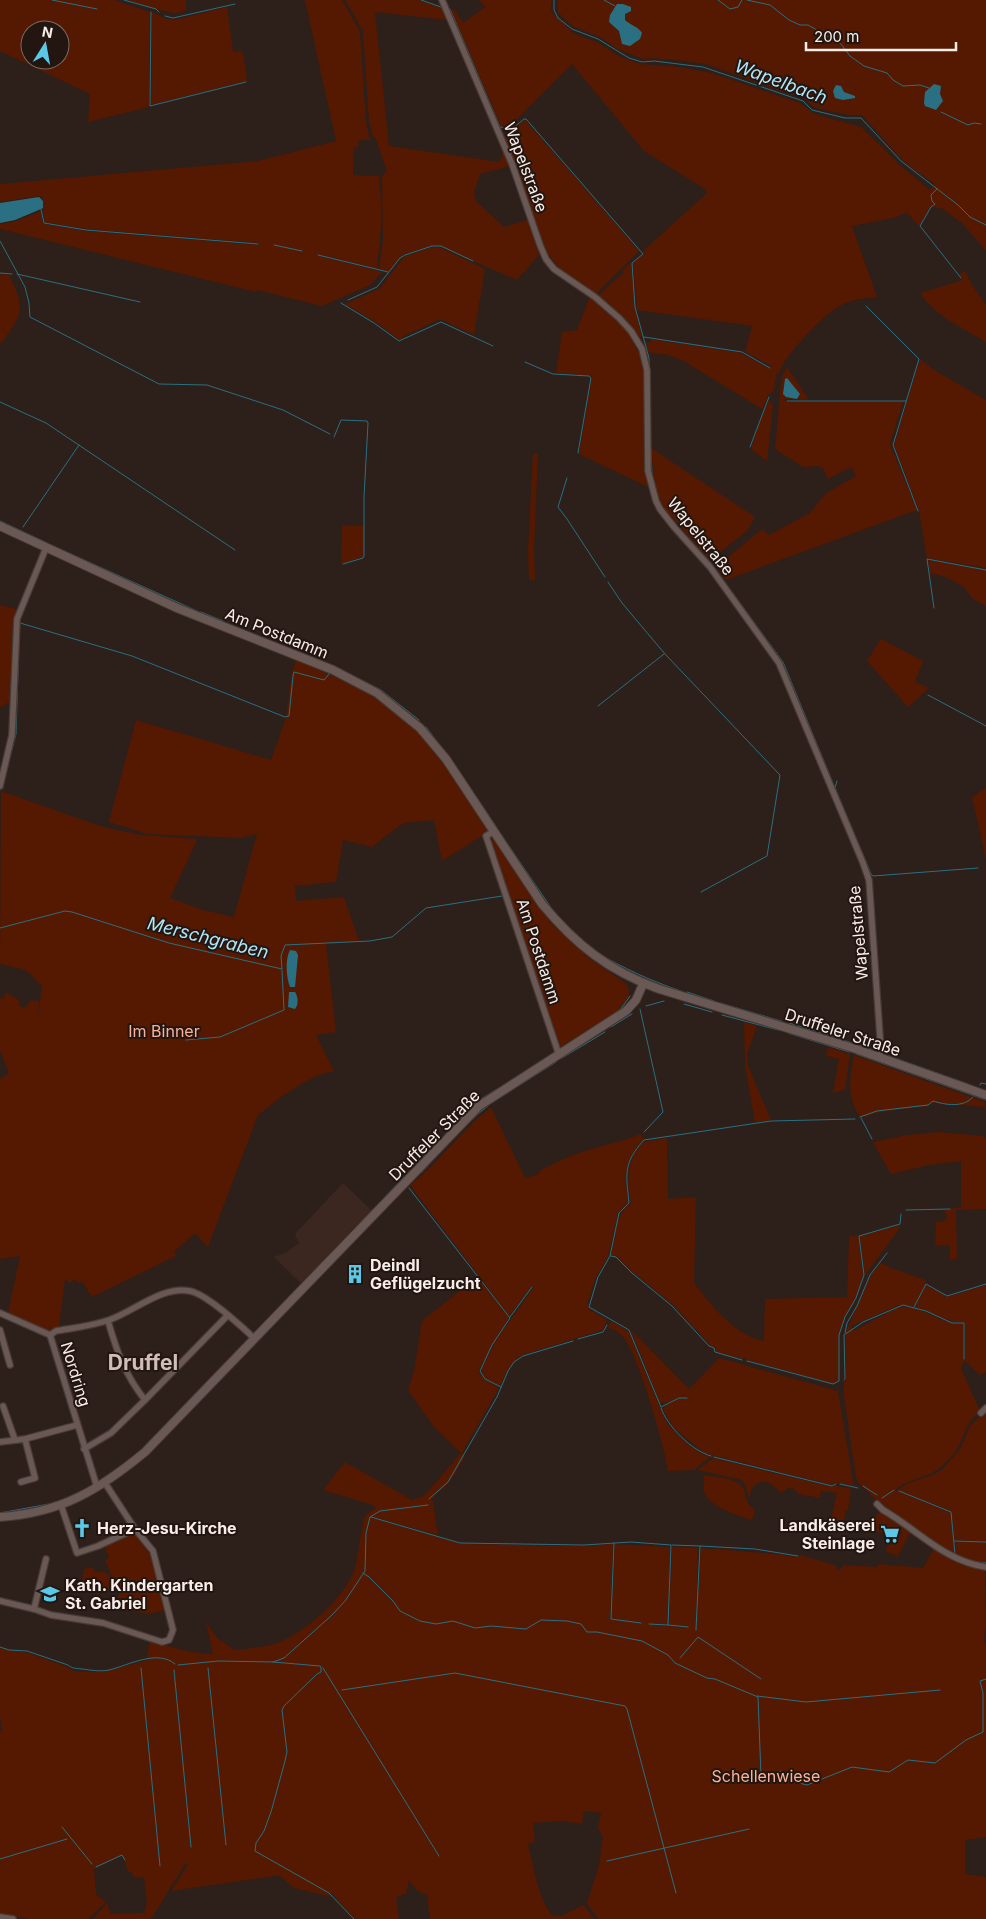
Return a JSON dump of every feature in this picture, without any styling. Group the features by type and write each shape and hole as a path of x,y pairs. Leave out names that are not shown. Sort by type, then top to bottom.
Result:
{"street":[{"name":"Wapelstraße","path":"442,0 512,164 546,259 554,269 595,297 619,318 631,331 642,349 647,370 648,471 656,501 669,521 710,567 780,663 863,863 868,880 881,1041 880,1057"},
{"name":"Am Postdamm","path":"0,526 178,608 333,670 377,693 409,718 446,759 542,904 566,932 608,966 643,984"},
{"path":"0,786 12,735 17,619 46,548"},
{"name":"Am Postdamm","path":"493,832 486,836 558,1055"},
{"name":"Druffeler Straße","path":"0,1517 16,1516 61,1505 105,1483 145,1452 474,1111 626,1011 636,1000 643,984 715,1008 880,1057 986,1094"},
{"name":"Nordring","path":"98,1487 84,1449 50,1335 56,1331 108,1321 166,1292 178,1290 194,1292 228,1315 254,1338"},
{"path":"0,1313 50,1335"},
{"path":"84,1449 111,1433 146,1400 228,1315"},
{"path":"108,1321 131,1383 146,1400"},
{"path":"0,1330 10,1365"},
{"path":"3,1406 14,1440"},
{"path":"980,1413 986,1408"},
{"path":"0,1442 25,1439 77,1425"},
{"path":"21,1482 35,1478 25,1439"},
{"path":"0,1601 51,1615 103,1623 162,1642 169,1640 173,1630 152,1551 105,1483"},
{"path":"878,1504 883,1510 952,1557 970,1565 986,1567"},
{"path":"61,1505 77,1553 98,1546 135,1529"},
{"path":"34,1609 46,1559"},
{"path":"0,1917 13,1919"}],"shaded area":[{"path":"343,1183 371,1210 301,1283 274,1257 287,1252 299,1243 295,1234"}],"green space":[{"path":"0,0 114,0 150,12 149,107 88,122 90,94 40,70 70,70 70,20 20,20 20,61 0,51"},
{"path":"129,0 186,0 186,10 172,13"},
{"path":"305,0 342,0 360,32 366,122 370,140 359,140 358,147 354,147 353,175 379,176 382,217 377,269 317,255 382,272 370,285 322,306 257,290 256,292 0,229 0,224 16,221 41,211 43,224 86,231 259,245 259,243 86,229 45,222 43,198 39,196 0,202 0,184 258,161 336,141"},
{"path":"345,0 419,0 443,8 448,20 375,12 389,146 500,162 503,151 510,166 480,174 474,192 476,201 504,227 528,220 539,255 517,280 436,245 404,254 389,272 379,269 383,241 382,176 387,171 375,137 373,137 369,121 363,31"},
{"path":"479,0 551,0 551,11 570,30 577,35 597,42 619,56 641,64 679,67 712,73 800,103 815,114 861,127 901,166 930,190 935,184 906,164 862,115 850,115 813,107 805,99 798,96 706,64 657,58 643,59 617,49 602,38 572,26 558,12 557,0 986,0 986,251 963,224 943,209 931,206 919,226 908,212 893,218 852,226 877,297 846,303 828,314 818,323 798,344 779,373 777,372 774,390 768,396 762,409 682,360 668,355 648,352 646,343 650,343 651,339 741,353 770,369 771,366 745,352 752,326 637,310 633,263 644,253 642,252 707,193 705,189 644,151 572,64 508,128 501,126 451,10 454,9 463,23 485,7"},
{"path":"227,7 233,52 243,51 247,81 151,105 152,12 164,18 174,20"},
{"path":"525,120 639,251 596,294 563,273 547,252 503,137"},
{"path":"432,247 441,248 485,269 474,335 440,319 406,335 400,340 374,321 345,304 379,289 405,256"},
{"path":"631,262 635,307 642,337 639,337 598,296 624,272 623,270"},
{"path":"965,271 986,305 986,342 941,315 920,293 963,280 959,274"},
{"path":"0,274 9,275 18,296 20,312 0,345"},
{"path":"590,296 628,332 643,361 646,476 648,487 579,454 592,376 556,373 562,332 577,330"},
{"path":"920,359 934,370 986,400 986,568 927,558 919,511 894,445"},
{"path":"787,367 809,400 786,399 786,402 903,402 890,444 917,510 726,580 720,572 721,563 762,529 769,535 810,513 825,494 856,476 851,467 828,479 823,468 818,466 803,467 775,449 781,382"},
{"path":"769,400 773,405 767,461 751,449"},
{"path":"651,448 755,517 747,531 710,560 663,507 655,489"},
{"path":"533,453 538,454 534,551 535,580 529,580 528,550"},
{"path":"342,525 364,526 364,554 363,557 341,564"},
{"path":"928,560 986,570 986,606 973,599 964,587 946,577 930,573"},
{"path":"0,605 17,609 13,618 10,701 0,708"},
{"path":"881,639 923,661 915,682 929,688 908,707 867,661"},
{"name":"Im Binner","path":"296,660 369,694 402,717 439,756 487,829 485,834 442,861 434,820 403,823 372,847 343,840 336,882 295,886 296,901 344,897 359,941 326,943 336,1032 316,1035 334,1071 319,1075 301,1084 258,1115 208,1247 195,1233 174,1252 176,1256 96,1295 91,1296 82,1281 79,1283 74,1279 70,1283 65,1279 59,1327 47,1330 8,1313 20,1256 0,1259 0,1079 9,1073 0,1051 0,998 2,999 7,993 19,1000 19,1006 25,1008 31,1000 39,1002 37,1025 42,986 26,970 0,964 1,791 100,826 141,835 197,840 170,898 203,910 234,917 257,834 240,838 147,834 109,822 136,720 271,760 286,718 292,672"},
{"path":"986,788 986,859 972,797"},
{"path":"493,838 551,923 589,958 628,986 629,996 619,1010 562,1046 557,1044 528,955 529,952 527,952 491,843"},
{"path":"744,1022 757,1026 747,1054 748,1066 771,1120 755,1122 745,1067"},
{"path":"828,1047 850,1054 845,1090 833,1093 839,1059 826,1056"},
{"path":"854,1055 985,1102 985,1107 933,1103 928,1106 885,1111 860,1118 853,1102 850,1088"},
{"path":"491,1107 525,1178 539,1174 538,1172 545,1168 580,1153 640,1134 644,1139 637,1146 629,1161 626,1175 628,1202 618,1212 608,1257 596,1277 587,1304 590,1310 607,1320 603,1330 522,1355 511,1365 500,1386 486,1379 481,1369 499,1336 534,1287 532,1286 509,1316 410,1185"},
{"path":"939,1132 983,1136 986,1139 986,1209 956,1210 957,1259 950,1259 950,1246 935,1245 936,1222 947,1219 945,1210 961,1207 961,1161 929,1165 891,1174 873,1142 907,1135"},
{"path":"667,1138 668,1199 696,1197 694,1283 724,1318 743,1333 764,1341 765,1299 847,1297 849,1236 858,1235 863,1275 856,1298 845,1317 839,1334 839,1379 834,1384 747,1360 746,1357 743,1359 716,1352 716,1348 710,1345 673,1305 633,1272 617,1256 611,1255 616,1227 621,1214 631,1204 628,1179 633,1156 644,1142"},
{"path":"901,1225 897,1232 865,1275 860,1236"},
{"path":"881,1263 925,1280 926,1283 914,1306 897,1306 851,1326 853,1331 897,1308 914,1308 945,1321 963,1324 963,1360 965,1354 965,1323 951,1321 915,1307 926,1285 947,1297 986,1285 986,1372 980,1375 964,1360 961,1368 980,1411 969,1424 955,1452 943,1465 932,1473 895,1490 951,1513 955,1556 884,1508 858,1482 856,1477 844,1397 846,1331 871,1275"},
{"name":"Schellenwiese","path":"477,1277 509,1318 478,1371 485,1380 499,1388 462,1453 465,1456 458,1469 447,1485 431,1499 438,1535 373,1518 461,1544 584,1546 613,1544 610,1619 642,1622 611,1618 615,1544 670,1547 668,1624 648,1624 688,1628 669,1624 672,1547 698,1548 696,1628 701,1548 799,1557 800,1555 835,1565 838,1571 844,1565 877,1567 879,1564 923,1568 934,1548 965,1564 985,1569 986,1837 965,1840 965,1874 986,1877 986,1919 598,1919 587,1903 599,1865 603,1837 598,1828 601,1813 584,1811 582,1824 562,1821 533,1823 535,1842 528,1843 543,1900 552,1915 561,1916 584,1905 594,1919 430,1919 427,1895 418,1891 409,1881 406,1894 396,1897 399,1918 396,1919 355,1919 332,1894 332,1897 294,1888 281,1875 171,1891 189,1863 185,1864 151,1919 93,1919 107,1903 111,1914 144,1913 147,1903 144,1878 133,1877 132,1872 128,1872 123,1855 94,1869 96,1894 106,1902 88,1919 28,1919 0,1914 0,1732 2,1731 0,1716 0,1648 28,1653 66,1666 73,1671 99,1672 146,1661 150,1640 181,1650 213,1654 206,1622 217,1638 235,1650 272,1645 311,1623 334,1602 350,1579 355,1568 364,1518 376,1508 373,1505 323,1490 345,1462 412,1500 424,1496 461,1453 433,1426 408,1390 414,1371 422,1321"},
{"path":"611,1321 629,1332 665,1420 685,1442 710,1457 694,1470 668,1471 657,1423 636,1362 630,1347 621,1334 608,1328"},
{"path":"631,1330 689,1389 719,1358 838,1391 854,1486 835,1482 832,1485 704,1453 674,1428 662,1408 686,1394 669,1402 660,1403"},
{"path":"986,1411 986,1541 955,1540 951,1511 899,1491 909,1483 935,1474 943,1469 961,1448 970,1426"},
{"path":"713,1458 832,1487 835,1485 851,1489 848,1511 846,1510 844,1521 831,1519 837,1493 821,1491 820,1498 798,1494 794,1489 788,1488 780,1493 774,1486 764,1482 752,1488 751,1501 742,1480 698,1470"},
{"path":"701,1475 726,1478 737,1482 744,1490 748,1504 755,1510 752,1520 725,1510 712,1502 704,1492 704,1476"},
{"path":"882,1512 911,1531 898,1556 886,1552 888,1541 892,1543 902,1533 892,1526 886,1534 876,1531 877,1526 871,1524 878,1513"},
{"path":"131,1533 135,1534 150,1555 167,1610 148,1614 116,1608 119,1594 105,1560 109,1558 104,1545"},
{"path":"955,1541 986,1542 986,1563 971,1561 956,1555"},
{"path":"94,1567 94,1572 105,1572 111,1578 108,1591 81,1585 84,1569"}],"water":[{"path":"617,4 631,7 631,11 625,14 625,20 642,33 640,39 630,46 622,44 619,31 609,22 610,15"},
{"path":"934,84 941,86 940,94 943,101 936,110 925,106 924,103 925,92"},
{"path":"836,85 841,86 844,92 855,96 855,98 843,100 835,98 833,91"},
{"path":"39,197 43,201 43,208 15,220 0,223 0,203"},
{"path":"787,378 800,394 797,399 786,397 783,394 785,379"},
{"path":"290,950 296,951 298,955 295,987 290,987 287,973 287,958"},
{"path":"289,992 295,992 297,996 298,1003 295,1009 288,1007"}],"waterway":[{"path":"52,0 97,9"},
{"path":"124,0 156,9 159,12"},
{"path":"421,0 441,7"},
{"name":"Wapelbach","path":"554,0 554,10 558,18 572,29 598,39 629,58 642,62 654,61 703,67 803,101 812,110 845,118 861,118 901,161 958,205 970,217 986,225"},
{"path":"604,0 615,6"},
{"path":"718,0 730,9 738,7 742,0"},
{"path":"747,0 770,5 789,20 800,25 808,25 817,30"},
{"path":"165,16 173,18 235,4"},
{"path":"450,9 500,127 512,129 526,119 643,254 632,263 635,307 649,358 650,419"},
{"path":"151,12 150,106 246,82"},
{"path":"822,33 841,44 850,56 864,66 887,73 893,80 903,86 920,85 929,88"},
{"path":"941,112 968,125 974,123 981,124"},
{"path":"937,189 931,195 932,201 935,204 931,207 920,226 961,278"},
{"path":"41,209 44,223 86,230 258,244"},
{"path":"0,241 25,287 30,317 159,384 207,385 283,410 330,434"},
{"path":"274,245 302,251"},
{"path":"348,300 377,287 400,258 432,246 441,246 473,261"},
{"path":"318,255 388,272"},
{"path":"0,273 12,274"},
{"path":"17,274 140,302"},
{"path":"341,303 399,341 441,322 493,346"},
{"path":"866,306 919,359 893,445 918,511"},
{"path":"644,337 742,352 770,368"},
{"path":"525,362 553,374 589,376 591,378 578,453"},
{"path":"750,447 769,397"},
{"path":"787,401 906,401"},
{"path":"0,402 46,423 235,550"},
{"path":"334,437 341,420 367,421 368,423 364,497 364,556 363,558 343,564"},
{"path":"23,527 79,445"},
{"path":"651,451 652,474"},
{"path":"567,478 558,507 605,577"},
{"path":"672,520 708,560"},
{"path":"0,521 45,542"},
{"path":"51,545 197,611"},
{"path":"934,608 927,559 986,570"},
{"path":"723,580 783,662 830,776"},
{"path":"608,582 622,603 665,654 780,775 767,856 701,892"},
{"path":"201,612 223,621"},
{"path":"20,623 132,656 285,717 289,716 294,672 324,680 329,674"},
{"path":"4,779 16,734 19,640"},
{"path":"598,706 664,654"},
{"path":"329,664 381,690 419,720"},
{"path":"928,695 986,726"},
{"path":"426,727 454,764"},
{"path":"459,771 495,825"},
{"path":"837,781 835,788 873,876 978,868"},
{"path":"500,833 554,912"},
{"name":"Merschgraben","path":"0,928 65,911 72,912 169,943 282,969 281,956 285,945 370,941 392,937 426,908 502,896"},
{"path":"596,952 637,974 681,991"},
{"path":"186,1040 220,1037 284,1010 282,970"},
{"path":"687,992 714,1001"},
{"path":"620,1010 630,996"},
{"path":"646,1006 664,1001"},
{"path":"720,1003 781,1021"},
{"path":"684,1004 712,1012"},
{"path":"640,1009 663,1112 644,1132"},
{"path":"611,1027 632,1014"},
{"path":"722,1015 778,1030"},
{"path":"789,1023 852,1043"},
{"path":"562,1058 605,1032"},
{"path":"788,1033 849,1052"},
{"path":"858,1045 876,1051"},
{"path":"856,1054 986,1100"},
{"path":"886,1055 968,1084"},
{"path":"496,1100 556,1062"},
{"path":"443,1137 476,1102 520,1075"},
{"path":"980,1085 981,1083 986,1084"},
{"path":"860,1117 877,1111 928,1105 933,1101 959,1104 973,1097"},
{"path":"447,1145 471,1120 490,1104"},
{"path":"861,1118 872,1139"},
{"path":"687,1398 679,1398 661,1407 629,1330 589,1307 598,1277 610,1256 619,1213 629,1203 627,1176 632,1155 644,1140 771,1121 855,1119"},
{"path":"356,1227 436,1144"},
{"path":"439,1154 443,1149"},
{"path":"421,1173 432,1161"},
{"path":"409,1188 510,1318 492,1345 480,1371 485,1379 501,1387"},
{"path":"906,1210 950,1209"},
{"path":"747,1361 833,1384 839,1381 839,1335 864,1275 859,1236 900,1224 901,1214"},
{"path":"347,1237 352,1232"},
{"path":"320,1264 341,1243"},
{"path":"845,1333 847,1323 857,1306 870,1275 887,1253"},
{"path":"611,1256 616,1257 632,1273 672,1306 709,1346 714,1348 715,1352 742,1360"},
{"path":"302,1284 316,1270"},
{"path":"914,1307 926,1284 947,1296 986,1284"},
{"path":"510,1317 532,1287"},
{"path":"844,1380 844,1335 863,1322 903,1305 926,1311 952,1323 964,1323 964,1359"},
{"path":"578,1339 603,1332 607,1325"},
{"path":"429,1499 448,1482 497,1397 514,1362 523,1356 573,1341"},
{"path":"661,1408 674,1430 681,1437 696,1449 711,1456"},
{"path":"714,1457 832,1486 836,1484"},
{"path":"840,1484 858,1488"},
{"path":"863,1486 877,1495"},
{"path":"882,1498 894,1490"},
{"path":"899,1491 951,1512 955,1554"},
{"path":"0,1513 49,1504"},
{"path":"178,1665 218,1661 273,1662 284,1658 332,1615 345,1601 365,1571 366,1533 370,1517 380,1511 428,1505"},
{"path":"371,1517 460,1543 584,1545 631,1542 671,1545 668,1625 688,1627"},
{"path":"954,1541 986,1542"},
{"path":"614,1543 611,1619 641,1623"},
{"path":"672,1545 700,1546 696,1630"},
{"path":"700,1546 755,1549 798,1556"},
{"path":"977,1562 986,1563"},
{"path":"363,1573 393,1601 400,1611 420,1621 436,1624 453,1621 475,1628 491,1626 526,1629 541,1620 567,1621 581,1624 587,1632 597,1632 642,1641 668,1655 675,1663 707,1678 715,1679 758,1697 761,1776 781,1771 784,1779 807,1785 852,1767 889,1772 908,1760 935,1763 966,1740 983,1732 983,1693 980,1681 986,1679"},
{"path":"649,1624 668,1625"},
{"path":"680,1658 698,1637 761,1679"},
{"path":"0,1647 9,1650 27,1651 73,1668 95,1671 109,1670 152,1658 168,1660 175,1664"},
{"path":"273,1662 320,1666 321,1672 282,1710 287,1752 271,1812 264,1831 256,1843 255,1851 329,1893 354,1919"},
{"path":"141,1668 160,1866"},
{"path":"208,1668 226,1845"},
{"path":"323,1668 439,1856"},
{"path":"174,1670 191,1847"},
{"path":"342,1690 455,1673 625,1706 676,1893"},
{"path":"757,1696 806,1702 940,1690"},
{"path":"62,1827 92,1864"},
{"path":"607,1861 749,1829"},
{"path":"0,1859 67,1839"},
{"path":"96,1867 122,1855 125,1860"}],"place":[{"name":"Deindl Geflügelzucht","path":"355,1274"},
{"name":"Herz-Jesu-Kirche","path":"82,1528"},
{"name":"Landkäserei Steinlage","path":"890,1534"},
{"name":"Kath. Kindergarten St. Gabriel","path":"50,1594"}],"district":[{"name":"Druffel","path":"143,1363"}]}
